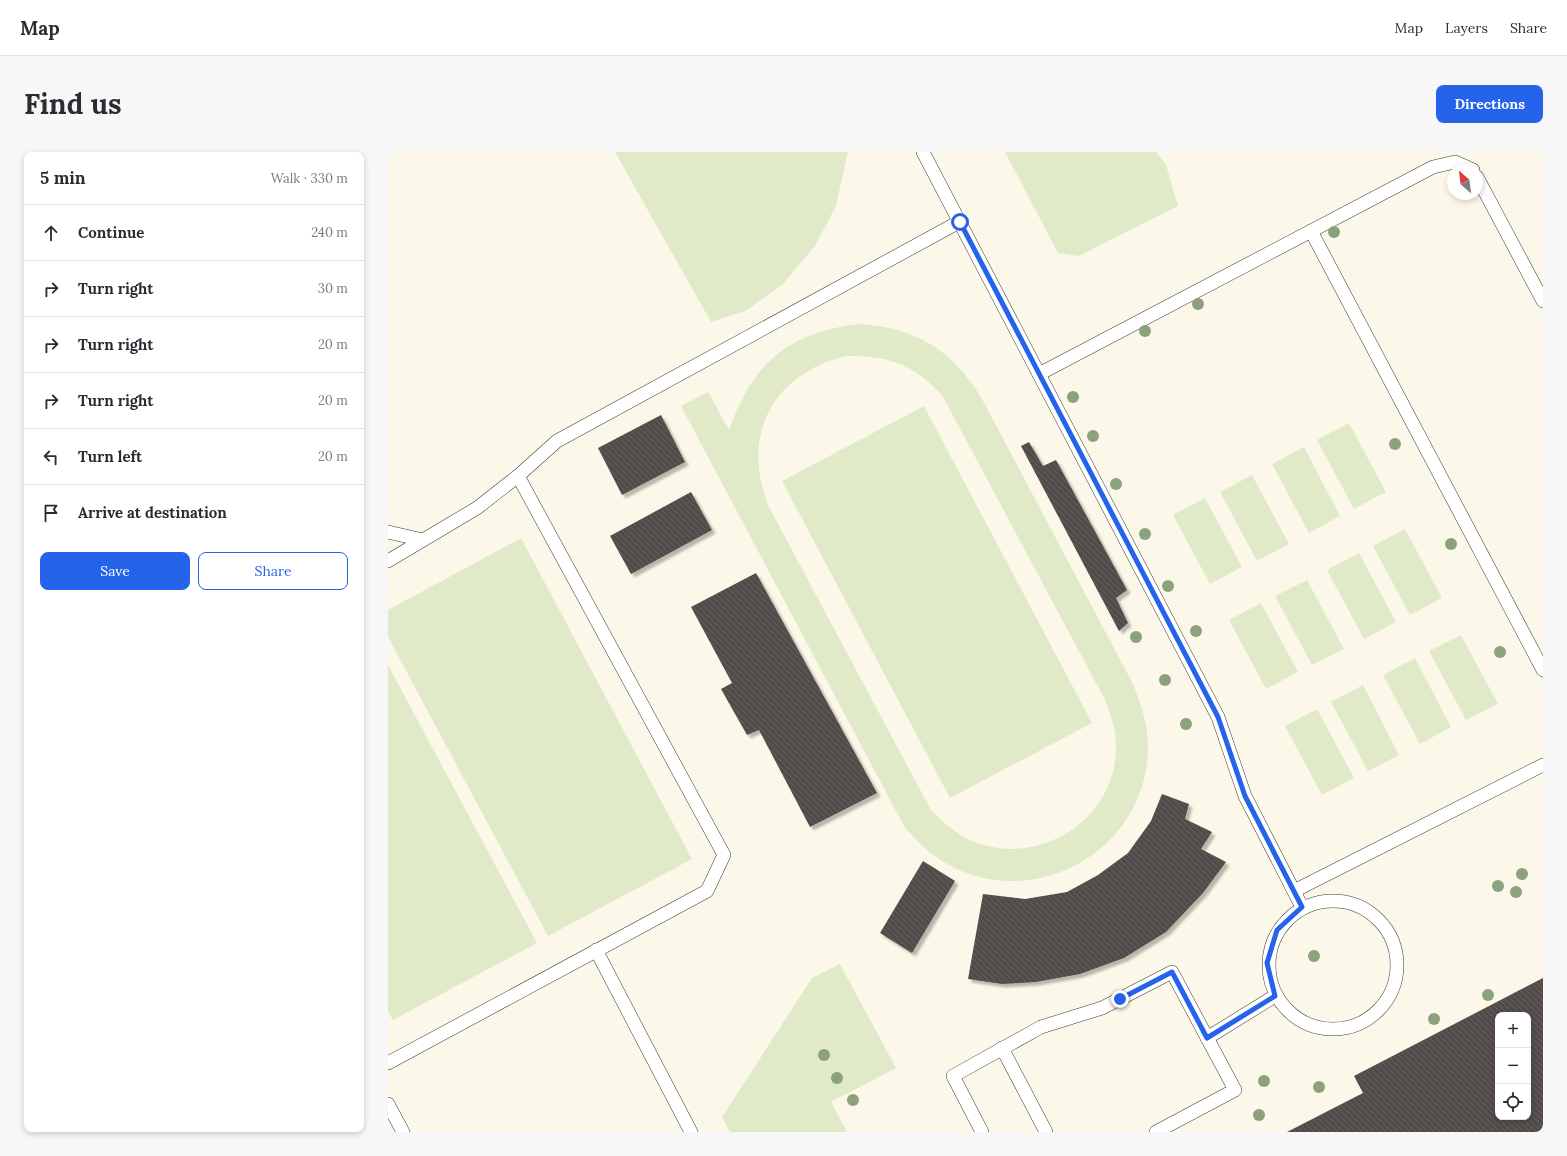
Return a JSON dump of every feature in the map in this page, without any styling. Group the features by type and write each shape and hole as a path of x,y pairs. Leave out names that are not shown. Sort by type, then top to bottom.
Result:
{"lane":[{"path":"923,152 1218,717 1245,796 1302,907"},
{"path":"1039,374 1433,167 1455,162 1460,164"},
{"path":"1483,188 1543,301"},
{"path":"388,561 477,508 518,476 557,441 960,222"},
{"path":"1311,231 1543,670"},
{"path":"388,1063 707,890 724,855 518,476"},
{"path":"388,532 423,540"},
{"path":"1294,891 1543,764"},
{"path":"1335,899 1368,909 1391,934 1399,967 1389,1000 1364,1023 1331,1030 1298,1020 1275,996 1267,963 1277,930 1302,907 1335,899"},
{"path":"596,950 690,1132"},
{"path":"982,1132 952,1076 1041,1027 1102,1008 1172,972 1235,1090 1156,1132"},
{"path":"1207,1038 1275,996"},
{"path":"1002,1048 1046,1132"},
{"path":"388,1104 403,1132"}],"green space":[{"path":"615,152 848,152 836,206 815,246 782,285 745,311 711,322"},
{"path":"1005,152 1156,152 1166,165 1178,206 1079,256 1058,253"},
{"path":"860,324 880,326 915,336 944,354 969,380 981,397 1133,684 1144,714 1148,737 1143,784 1128,817 1105,845 1076,865 1042,878 1007,881 971,874 936,857 905,828 681,406 708,392 729,430 749,386 762,369 776,355 793,343 835,328","holes":["846,356 861,356 887,360 910,369 921,376 942,395 1107,704 1116,737 1116,751 1112,776 1102,798 1087,817 1068,832 1047,843 1024,848 999,848 975,842 962,836 941,820 931,810 769,507 761,481 758,456 761,433 769,412 781,393 799,377 820,365"]},
{"path":"924,406 1092,723 950,798 782,481"},
{"path":"1349,423 1386,492 1354,509 1317,440"},
{"path":"1304,447 1340,516 1309,533 1272,464"},
{"path":"1252,475 1289,544 1257,561 1220,492"},
{"path":"1205,498 1242,567 1210,584 1173,515"},
{"path":"1405,529 1442,598 1410,615 1373,546"},
{"path":"521,538 692,859 548,936 388,637 388,610"},
{"path":"1359,553 1396,622 1364,639 1327,570"},
{"path":"1307,580 1344,649 1312,665 1275,596"},
{"path":"1261,603 1298,672 1266,689 1229,620"},
{"path":"1461,635 1498,704 1466,720 1429,651"},
{"path":"1415,658 1451,727 1420,744 1383,675"},
{"path":"388,665 537,943 393,1020 388,1012"},
{"path":"1363,685 1399,755 1368,771 1331,702"},
{"path":"1317,709 1354,778 1322,795 1285,726"},
{"path":"840,964 896,1068 831,1102 847,1132 730,1132 722,1117 812,978"}],"building":[{"path":"661,415 685,462 622,495 598,448"},
{"path":"1029,442 1043,466 1056,460 1127,590 1116,598 1128,623 1119,631 1021,446"},
{"path":"691,492 712,530 631,574 610,536"},
{"path":"756,573 877,793 810,827 759,730 747,735 721,689 732,683 691,607"},
{"path":"1162,794 1189,804 1185,819 1212,832 1201,849 1226,862 1203,893 1166,932 1124,958 1080,974 1036,982 1002,984 968,979 983,894 1025,899 1067,892 1098,875 1128,853 1151,821"},
{"path":"923,861 955,881 912,953 880,933"},
{"path":"1543,978 1543,1132 1287,1132 1363,1093 1354,1076"}],"route":[{"path":"960,222 1218,717 1245,796 1302,907 1277,930 1267,963 1275,996 1207,1038 1172,972 1120,999"}]}
